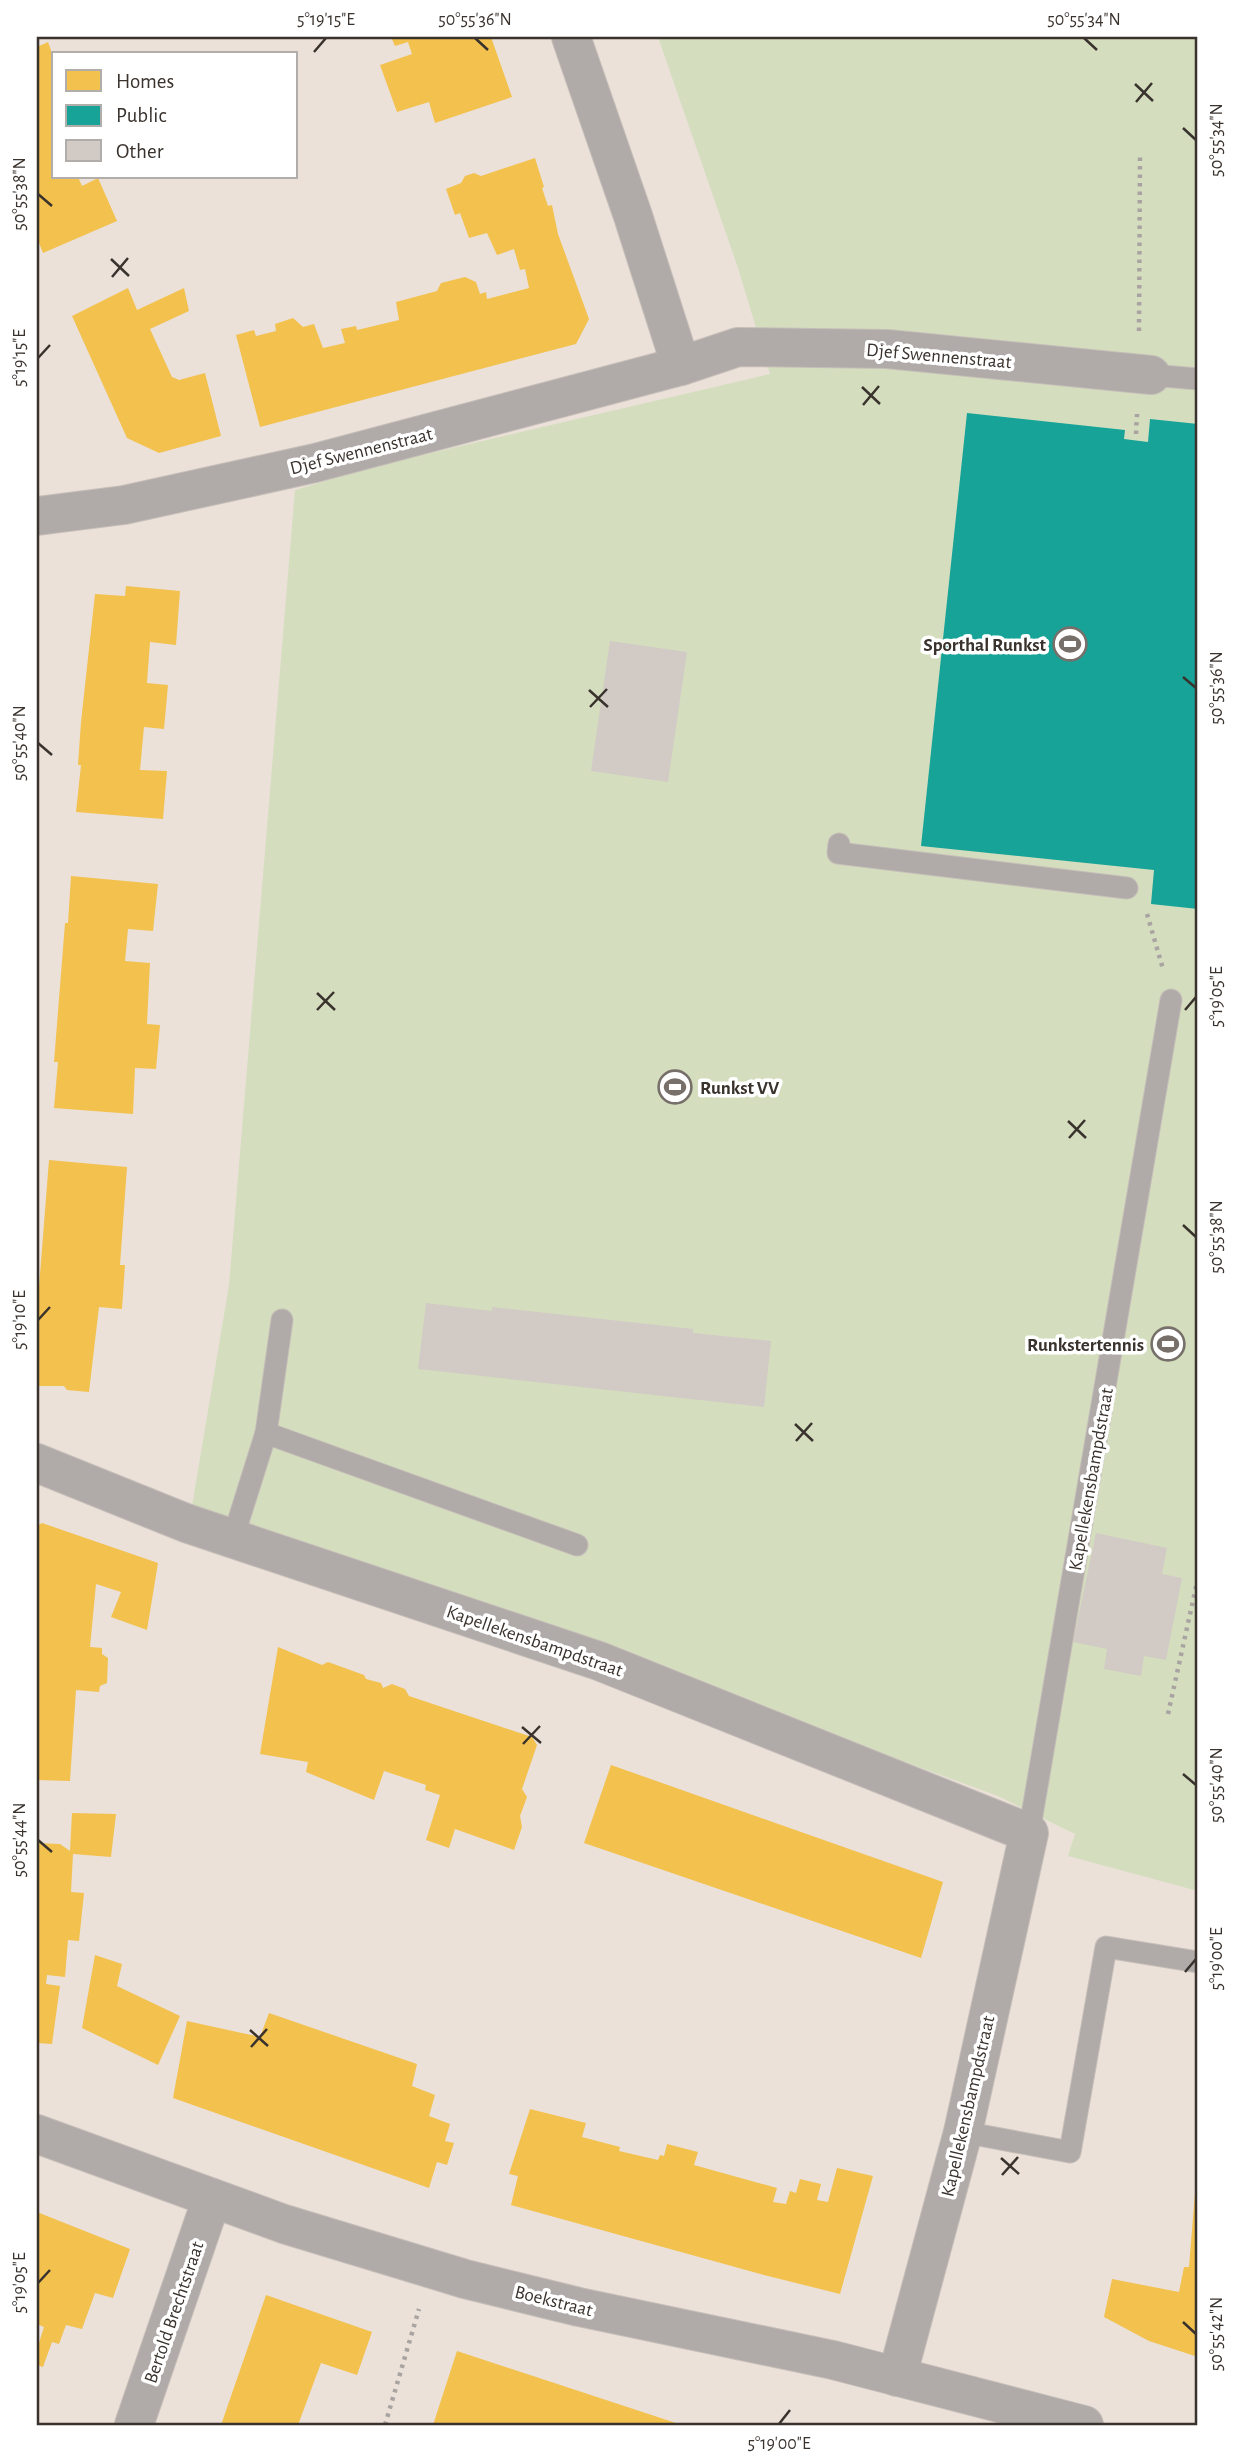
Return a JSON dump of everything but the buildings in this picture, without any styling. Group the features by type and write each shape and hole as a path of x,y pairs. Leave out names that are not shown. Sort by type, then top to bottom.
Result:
{"street":[{"path":"570,37 634,216 681,366"},
{"name":"Djef Swennenstraat","path":"37,516 124,505 301,467 681,366 738,347 887,349 1145,374"},
{"name":"Kapellekensbampdstraat","path":"37,1463 186,1523 599,1661 1029,1833 963,2132 897,2377"},
{"name":"Boekstraat","path":"37,2134 284,2224 431,2269 579,2307 833,2360 1028,2418 1084,2425"},
{"name":"Bertold Brechtstraat","path":"134,2425 212,2198"}],"lane":[{"name":"Djef Swennenstraat","path":"1145,374 1198,379"},
{"path":"839,844 838,853 1127,888"},
{"name":"Kapellekensbampdstraat","path":"1029,1833 1171,1000"},
{"path":"233,1538 266,1433 282,1320"},
{"path":"266,1433 577,1545"},
{"path":"963,2132 1070,2152 1106,1947 1198,1962"}],"path":[{"path":"1140,155 1145,374"},
{"path":"1127,888 1148,915 1171,1000"},
{"path":"1168,1714 1198,1578"},
{"path":"385,2425 431,2269"}],"green space":[{"path":"658,37 1198,37 1198,1891 1068,1856 1075,1834 998,1796 588,1646 191,1512 229,1285 295,490 384,464 770,374 738,268"}],"place":[{"name":"Sporthal Runkst","path":"1070,644"},
{"name":"Runkst VV","path":"675,1087"},
{"name":"Runkstertennis","path":"1168,1344"}]}
